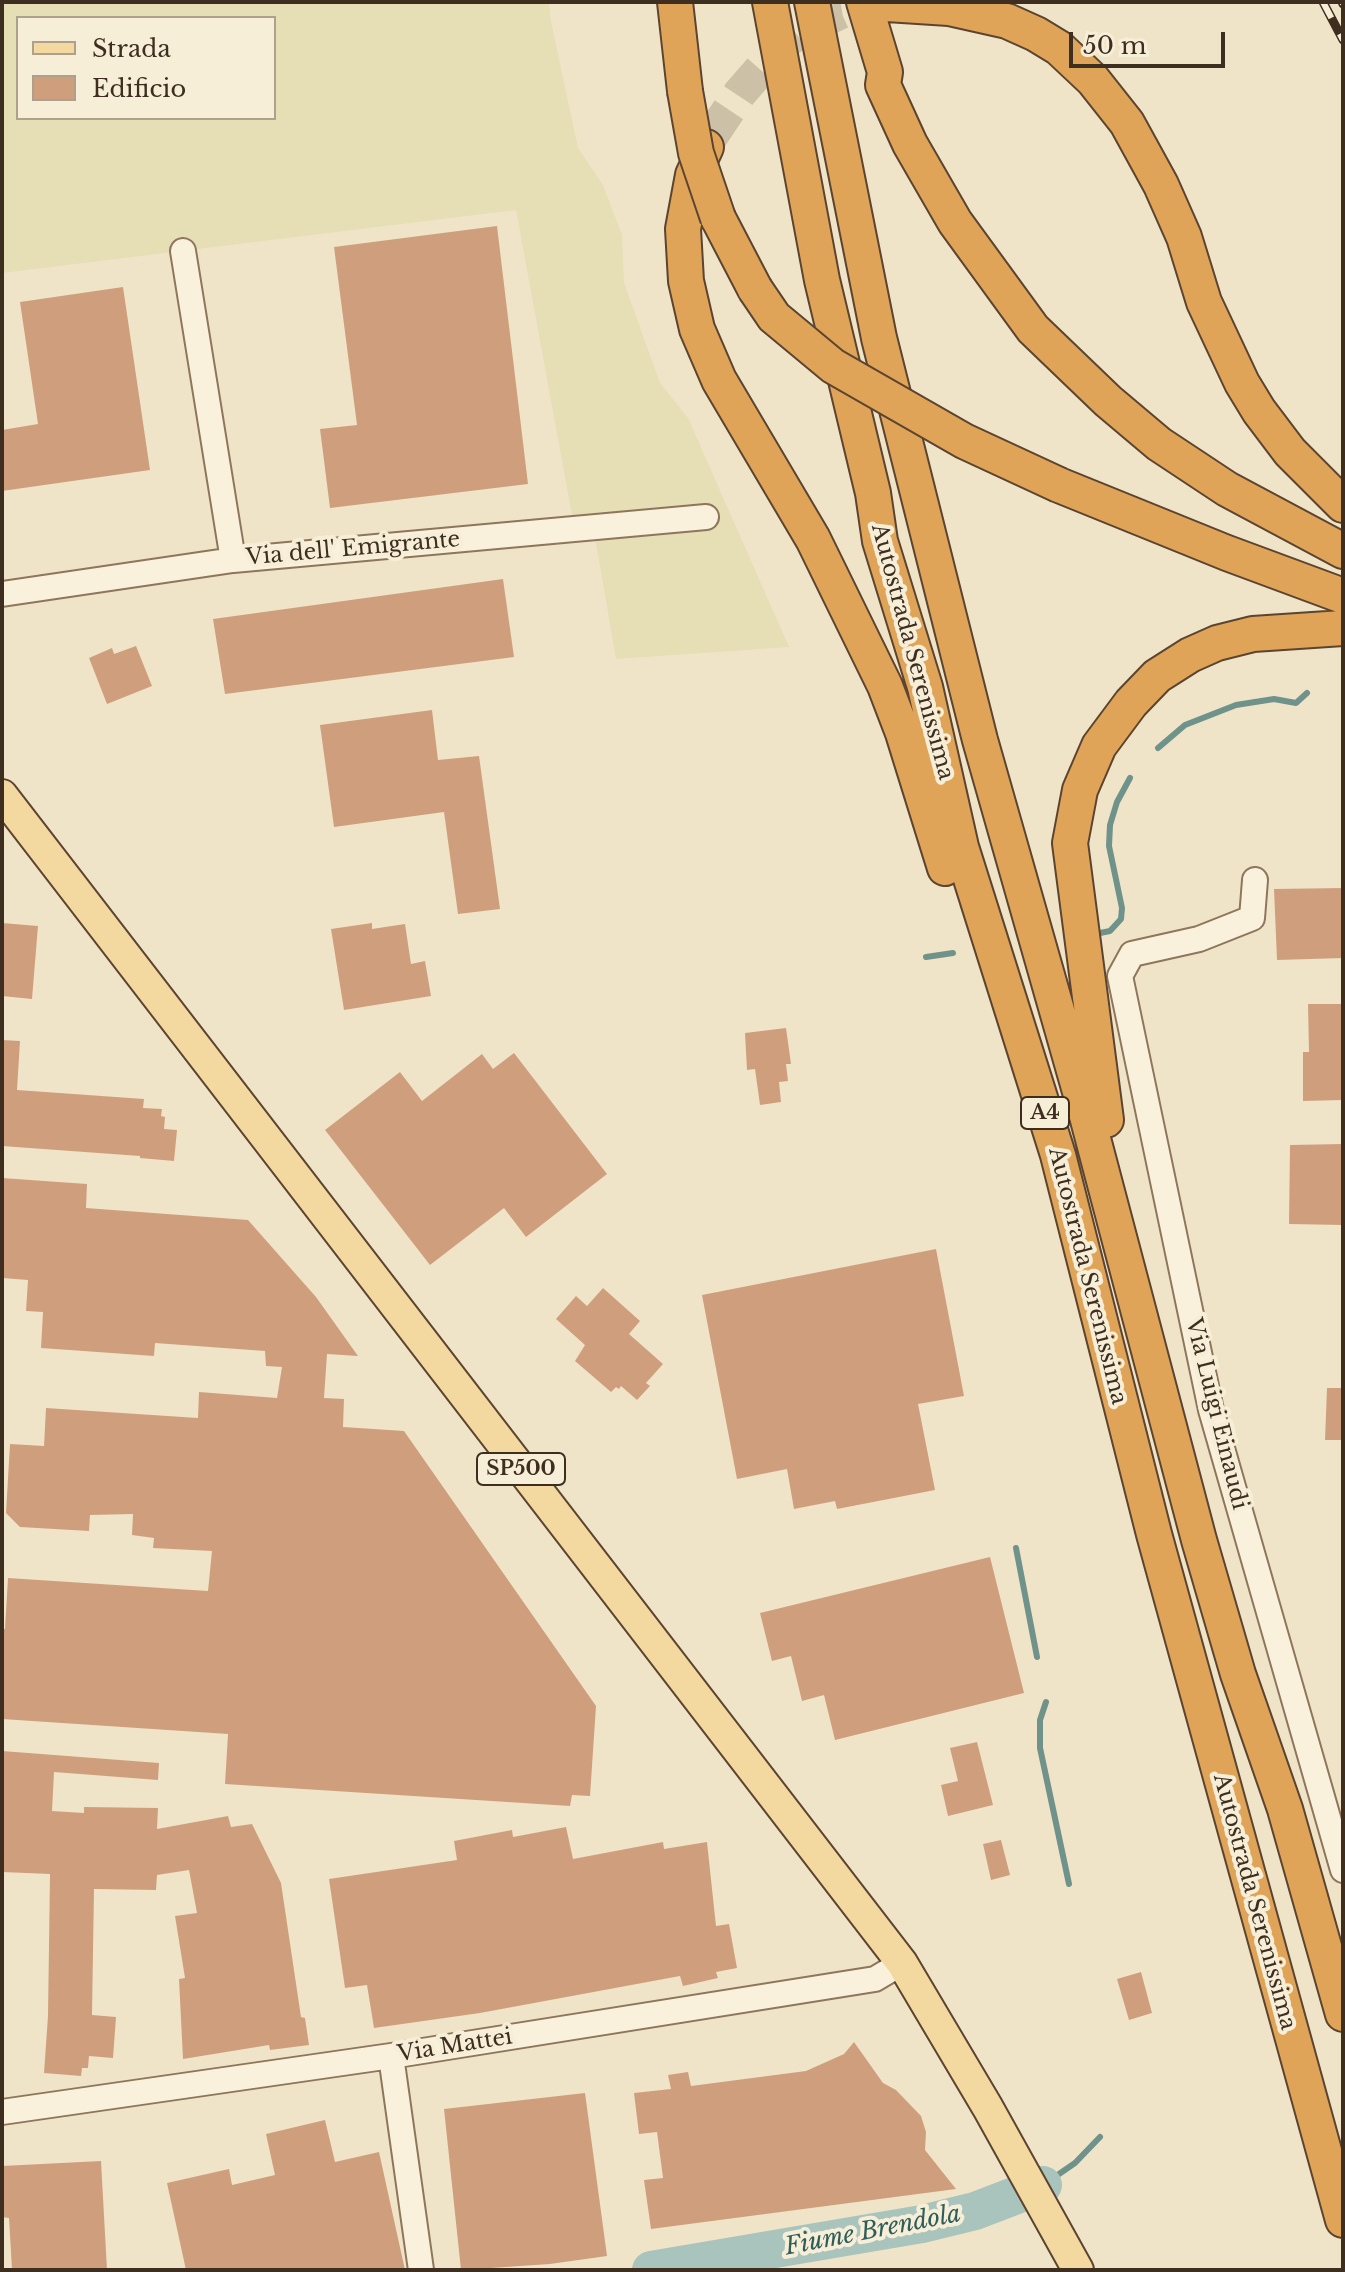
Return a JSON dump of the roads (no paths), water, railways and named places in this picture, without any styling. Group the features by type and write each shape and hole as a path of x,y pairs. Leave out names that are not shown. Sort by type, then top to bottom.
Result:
{"highway":[{"path":"675,2 696,153 718,218 755,289 774,317 833,366 964,441 1059,485 1343,596"},
{"name":"Autostrada Serenissima","path":"770,2 822,280 873,493 880,541 925,687 961,847 1058,1155 1154,1534 1343,2220"},
{"name":"Autostrada Serenissima","path":"812,2 890,388 988,769 1056,1002 1199,1540 1238,1674 1285,1809 1343,2014"},
{"path":"1343,505 1290,452 1242,383 1204,302 1184,237 1146,155 1109,98 1093,80 1059,48 1007,21 949,8 876,3 885,72 883,85 910,144 955,222 1033,329 1108,401 1159,444 1227,489 1343,551"},
{"path":"710,138 693,175 683,229 686,281 697,329 719,380 813,539 885,686 907,747 1014,1093 1072,1213"},
{"path":"1117,1228 1107,1121 1070,843 1080,790 1099,746 1131,703 1157,676 1190,655 1217,643 1253,634 1343,628"}],"main road":[{"name":"SP500","path":"2,795 902,1963 1078,2270"}],"street":[{"path":"183,251 233,560"},
{"name":"Via dell' Emigrante","path":"2,594 233,560 706,517"},
{"name":"Via Luigi Einaudi","path":"1255,880 1252,918 1199,939 1132,954 1120,976 1211,1410 1343,1870"},
{"name":"Via Mattei","path":"2,2112 391,2056 875,1979 902,1963"},
{"path":"391,2056 421,2270"}],"waterway":[{"path":"1158,748 1185,725 1236,705 1274,699 1296,703 1307,693"},
{"path":"1100,933 1110,931 1121,919 1122,908 1109,846 1110,825 1117,802 1130,778"},
{"path":"926,957 953,953"},
{"path":"1016,1548 1037,1657"},
{"path":"1046,1702 1040,1720 1040,1748 1069,1884"},
{"path":"1043,2185 1075,2163 1100,2137"},
{"name":"Fiume Brendola","path":"651,2270 922,2224 975,2211 1043,2185"}],"tunnel":[{"path":"710,138 740,93 783,44 800,31 841,12 887,4"}],"railway":[{"path":"1323,2 1343,40"}]}
